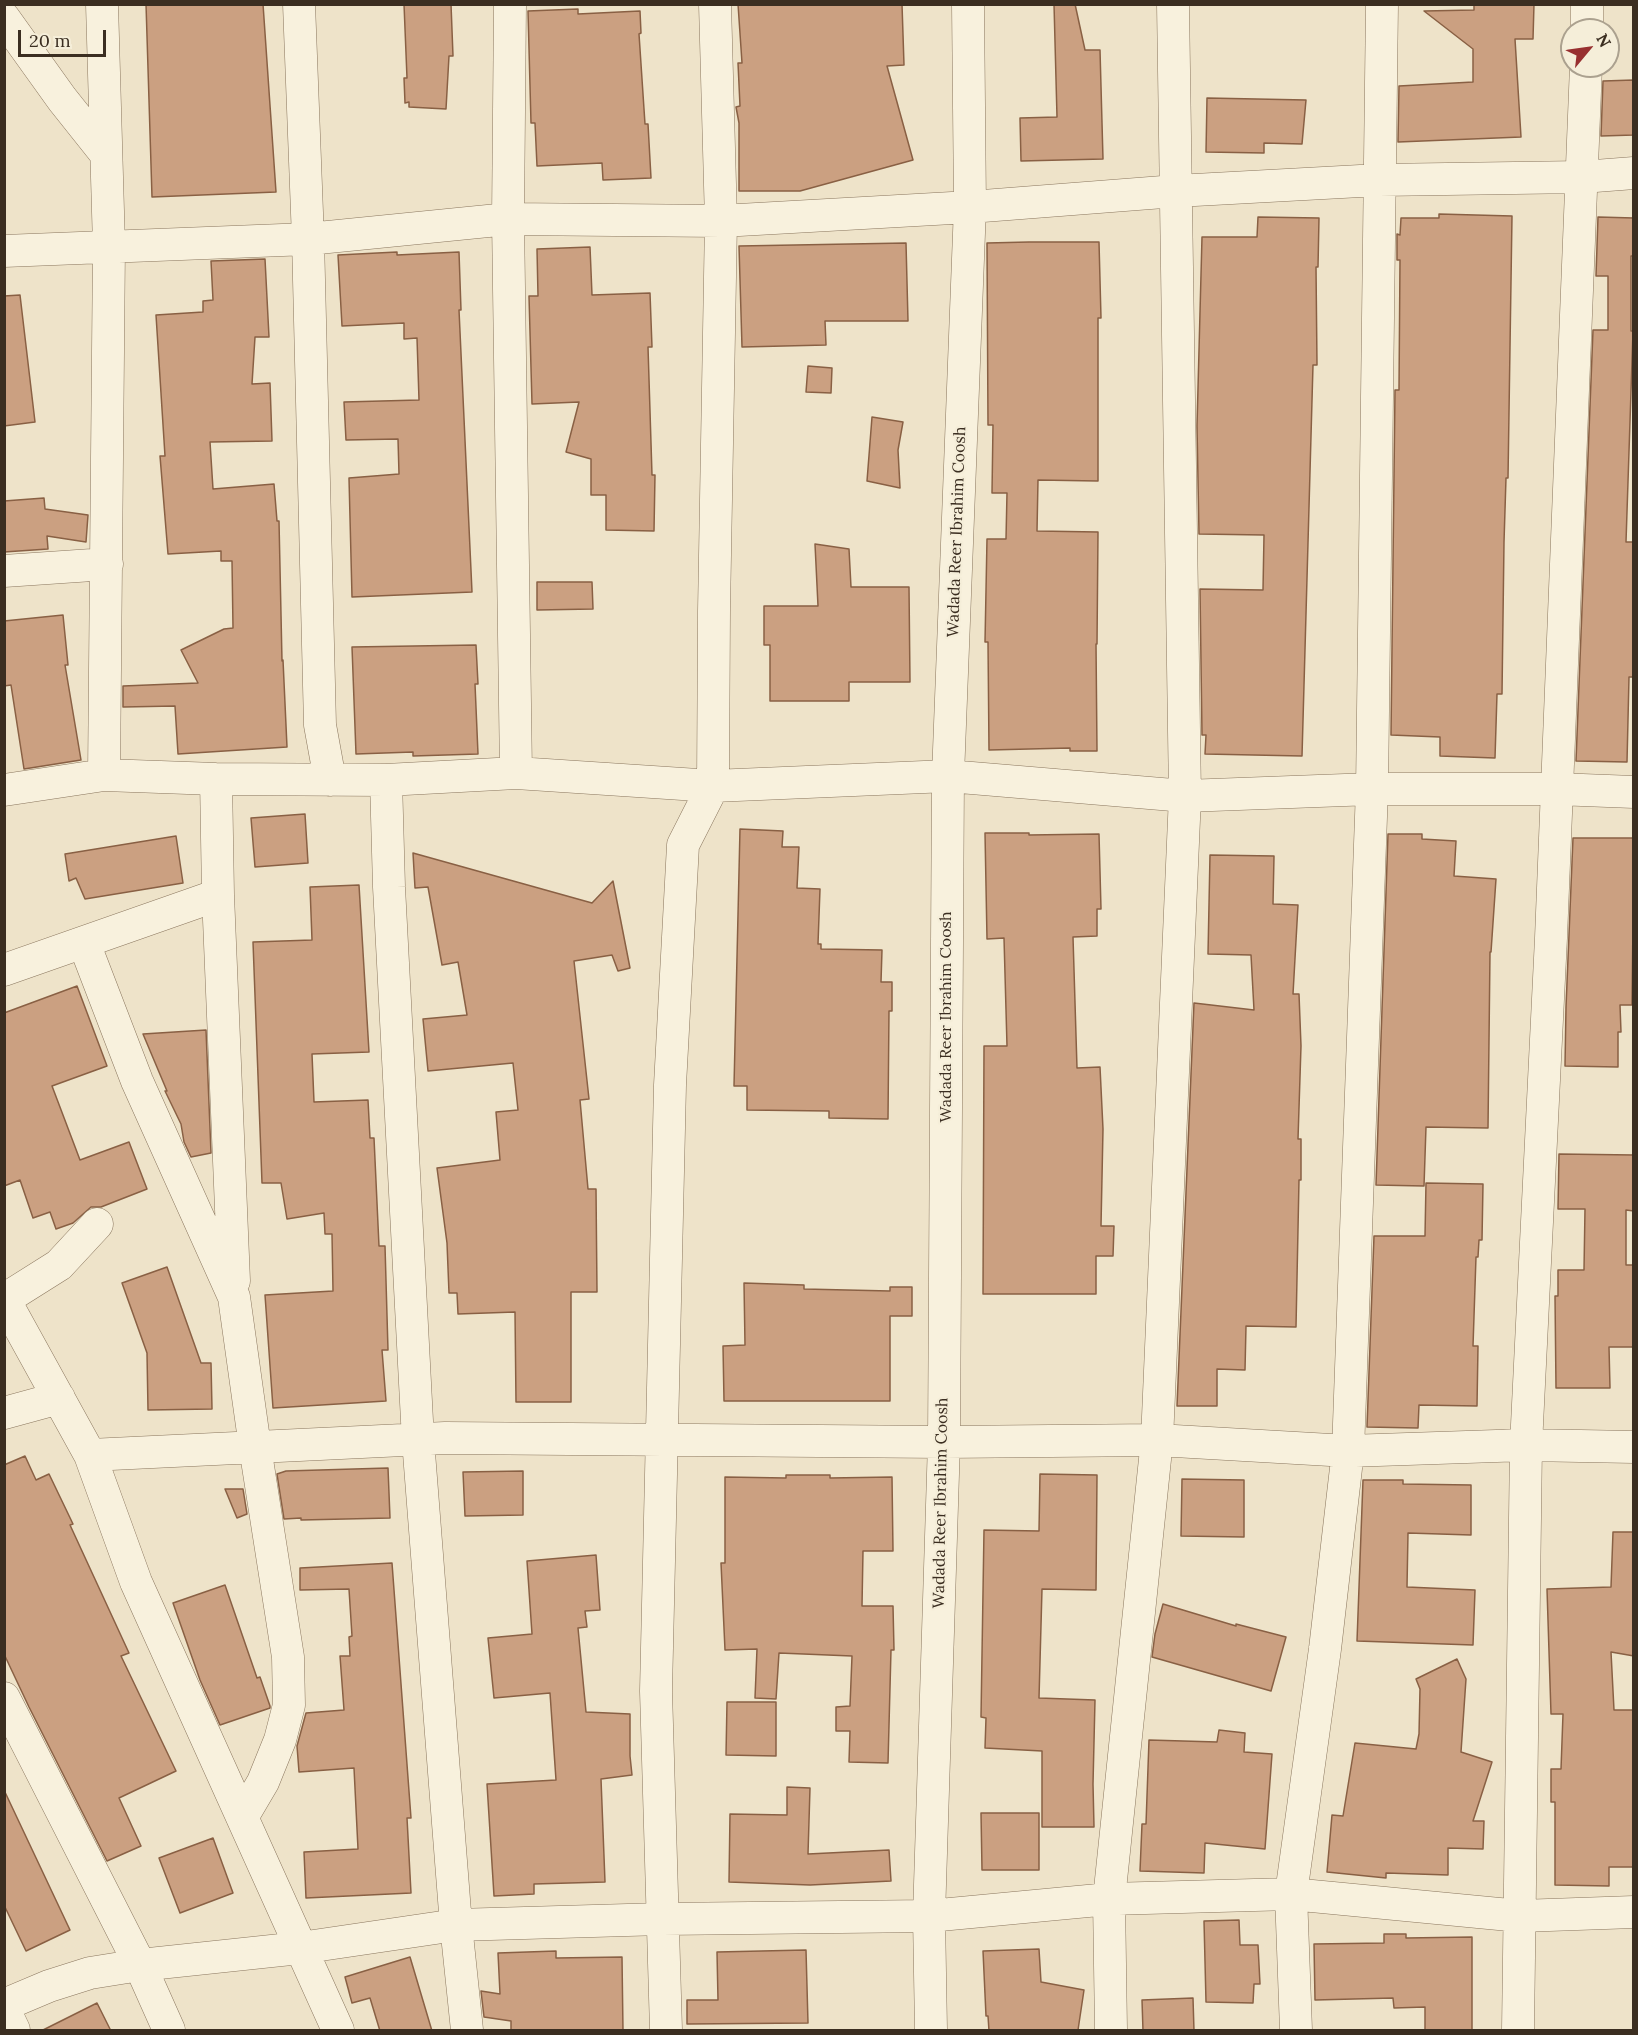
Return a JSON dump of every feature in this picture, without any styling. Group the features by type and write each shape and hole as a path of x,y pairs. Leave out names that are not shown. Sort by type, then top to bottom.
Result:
{"street":[{"path":"102,4 109,246 104,775"},
{"path":"299,4 308,239 320,725 330,780"},
{"path":"510,4 508,219 516,773"},
{"path":"666,2031 656,1691 670,1085 683,845 713,786 714,587 721,220 715,4"},
{"name":"Wadada Reer Ibrahim Coosh","path":"931,2031 928,1916 944,1442 948,776 970,207 968,4"},
{"path":"1111,2031 1109,1899 1157,1440 1185,796 1173,4"},
{"path":"1296,2031 1291,1894 1325,1649 1348,1452 1372,789 1382,4"},
{"path":"4,18 62,99 105,153"},
{"path":"1518,2031 1526,1445 1586,78"},
{"path":"4,251 308,239 508,219 721,220 970,207 1176,191 1378,180 1582,177 1634,173"},
{"path":"4,571 107,564"},
{"path":"4,790 104,775 386,780 516,773 713,786 948,776 1185,796 1372,789 1556,789 1634,792"},
{"path":"216,778 218,895 234,1297 288,1657 289,1705 280,1740 263,1782 243,1816"},
{"path":"386,780 389,887 418,1440 456,1926 467,2031"},
{"path":"4,970 218,895"},
{"path":"84,943 136,1081 234,1297"},
{"path":"97,1224 59,1265 5,1299 90,1455 136,1582 338,2031"},
{"path":"4,1413 59,1398"},
{"path":"90,1455 418,1440 663,1439 944,1442 1157,1440 1348,1452 1526,1445 1634,1447"},
{"path":"4,1698 140,1965 169,2031"},
{"path":"4,2005 49,1986 90,1973 140,1965 300,1948 456,1926 662,1918 928,1916 1109,1899 1291,1894 1520,1916 1634,1912"},
{"path":"4,2009 14,2031"}],"building":[{"path":"146,4 263,4 276,192 152,197"},
{"path":"404,4 451,4 453,56 449,56 446,109 409,107 409,102 405,103 404,78 407,78"},
{"path":"738,4 902,4 904,65 887,66 913,160 800,191 739,191 739,123 736,107 740,106 738,63 742,63"},
{"path":"1054,4 1075,4 1085,50 1100,50 1103,159 1021,161 1020,118 1057,117"},
{"path":"1474,4 1534,4 1533,39 1515,39 1521,137 1398,142 1399,86 1473,82 1473,49 1424,11 1474,10"},
{"path":"578,9 578,14 640,11 641,33 639,34 651,178 603,180 602,163 537,166 535,123 531,123 528,11"},
{"path":"1634,80 1634,135 1601,136 1603,81"},
{"path":"1207,98 1306,100 1302,144 1264,143 1264,153 1206,152"},
{"path":"1439,214 1512,216 1502,694 1497,694 1495,758 1440,756 1440,737 1391,735 1395,390 1399,390 1400,260 1397,260 1397,234 1400,235 1401,218 1439,218"},
{"path":"1258,217 1319,218 1318,267 1316,267 1317,365 1313,365 1302,756 1205,754 1206,735 1202,735 1200,589 1263,590 1264,535 1199,534 1197,426 1202,237 1257,237"},
{"path":"1598,217 1634,218 1634,256 1631,256 1631,331 1633,331 1626,542 1634,542 1634,677 1629,677 1627,762 1576,761 1593,330 1608,330 1608,276 1596,276"},
{"path":"1099,242 1101,318 1098,318 1098,481 1038,480 1037,531 1098,532 1097,751 1070,751 1070,748 989,750 988,642 985,642 987,539 1006,539 1007,493 992,493 993,425 988,425 987,243"},
{"path":"906,243 908,321 825,321 826,345 742,347 739,246"},
{"path":"590,247 592,295 650,293 652,347 648,347 652,475 655,475 654,531 606,530 606,495 591,495 591,459 566,452 579,402 532,404 529,296 538,296 537,249"},
{"path":"397,252 397,255 459,252 461,310 459,310 472,592 352,597 349,478 399,474 398,439 346,440 344,402 419,400 417,338 404,339 404,323 342,326 338,255"},
{"path":"265,259 269,337 255,337 252,384 270,383 272,441 210,442 213,489 274,484 277,521 279,521 282,661 287,747 178,754 175,706 123,707 123,686 198,683 181,650 224,629 233,628 232,561 221,561 221,551 168,554 160,456 165,456 156,315 203,312 203,301 213,300 211,261"},
{"path":"20,295 35,422 4,426 4,296"},
{"path":"808,366 832,368 831,393 806,392"},
{"path":"872,417 903,422 898,450 900,488 867,481"},
{"path":"44,498 45,509 88,515 86,542 47,536 48,549 4,552 4,501"},
{"path":"815,544 849,549 851,587 909,587 910,682 849,682 849,701 770,701 770,645 764,645 764,606 818,606"},
{"path":"537,582 592,582 593,609 537,610"},
{"path":"63,615 68,665 65,665 81,760 24,769 11,685 4,686 4,621"},
{"path":"476,645 478,754 413,756 413,752 356,754 352,647"},
{"path":"305,814 308,863 255,867 251,818"},
{"path":"740,829 783,831 782,847 799,847 797,888 820,889 818,944 821,944 821,949 882,950 881,982 892,982 892,1011 889,1011 888,1119 829,1118 829,1111 747,1110 747,1086 734,1086"},
{"path":"985,833 1099,834 1101,909 1097,909 1097,936 1073,937 1077,1068 1100,1067 1103,1129 1101,1226 1114,1226 1113,1256 1096,1256 1096,1294 983,1294 984,1046 1007,1046 1004,938 987,939"},
{"path":"1388,834 1422,834 1422,839 1456,841 1454,876 1496,879 1490,952 1488,1128 1426,1127 1424,1186 1376,1185"},
{"path":"176,836 183,883 85,899 76,878 69,881 65,854"},
{"path":"1573,838 1634,838 1632,1005 1620,1005 1621,1032 1618,1032 1618,1067 1565,1066"},
{"path":"413,853 592,903 613,881 630,968 618,971 612,955 574,961 589,1099 580,1100 588,1189 596,1189 597,1292 571,1292 571,1402 516,1402 515,1312 458,1314 457,1293 449,1293 447,1243 437,1168 500,1160 496,1112 518,1110 513,1063 428,1071 423,1019 467,1015 458,962 442,965 428,887 415,888"},
{"path":"1210,855 1274,856 1273,904 1298,905 1293,994 1299,994 1301,1046 1298,1139 1301,1139 1301,1180 1299,1180 1296,1327 1246,1326 1245,1370 1217,1369 1217,1406 1177,1406 1194,1003 1254,1010 1251,955 1208,954"},
{"path":"359,885 369,1052 312,1054 314,1102 368,1100 370,1138 374,1138 379,1246 385,1246 388,1350 382,1350 386,1401 273,1408 265,1295 333,1291 332,1234 325,1234 324,1213 287,1219 281,1183 262,1183 253,942 312,940 310,887"},
{"path":"77,986 107,1066 52,1086 80,1160 129,1142 147,1189 101,1207 91,1207 73,1223 56,1229 50,1212 33,1218 20,1180 4,1186 4,1013"},
{"path":"206,1030 211,1153 191,1157 184,1142 181,1124 165,1091 167,1091 143,1034"},
{"path":"1559,1154 1634,1155 1634,1211 1626,1210 1626,1265 1634,1265 1634,1347 1609,1347 1610,1388 1556,1388 1555,1296 1558,1296 1558,1270 1584,1270 1585,1209 1558,1209"},
{"path":"1426,1183 1483,1184 1482,1240 1479,1240 1478,1257 1476,1257 1473,1346 1478,1346 1477,1406 1419,1405 1418,1428 1367,1427 1374,1236 1425,1236"},
{"path":"167,1267 201,1363 211,1363 212,1409 148,1410 147,1353 122,1283"},
{"path":"744,1283 804,1285 804,1289 890,1291 890,1287 912,1287 912,1316 890,1316 890,1401 724,1401 723,1346 745,1345"},
{"path":"25,1456 36,1480 49,1474 73,1524 70,1525 129,1653 121,1656 176,1771 119,1798 141,1846 107,1861 4,1654 4,1465"},
{"path":"388,1468 390,1518 284,1519 277,1474 286,1471"},
{"path":"523,1471 523,1515 465,1516 463,1472"},
{"path":"1040,1474 1097,1475 1096,1590 1042,1589 1039,1698 1095,1700 1094,1827 1042,1827 1042,1751 985,1748 986,1718 981,1717 984,1530 1039,1531"},
{"path":"786,1475 830,1475 830,1478 892,1477 893,1551 863,1551 862,1606 893,1606 894,1650 891,1650 888,1763 849,1762 850,1731 836,1731 836,1707 850,1706 852,1656 779,1653 776,1699 755,1698 757,1649 725,1650 721,1563 725,1563 725,1477 786,1478"},
{"path":"1182,1479 1244,1480 1244,1537 1181,1536"},
{"path":"1363,1480 1403,1480 1403,1484 1471,1485 1471,1535 1408,1533 1407,1587 1475,1590 1473,1645 1357,1641"},
{"path":"225,1489 243,1489 247,1514 237,1518"},
{"path":"1613,1532 1634,1532 1634,1656 1611,1652 1614,1710 1634,1710 1634,1867 1609,1867 1609,1886 1555,1885 1555,1802 1551,1802 1551,1769 1561,1769 1563,1714 1551,1714 1547,1589 1611,1587"},
{"path":"596,1555 600,1610 585,1611 587,1627 578,1628 586,1712 630,1714 632,1775 601,1779 605,1882 534,1884 534,1894 494,1896 487,1784 556,1780 550,1693 494,1698 488,1638 532,1634 527,1561"},
{"path":"392,1563 411,1818 407,1818 411,1893 306,1898 304,1852 358,1849 354,1768 299,1772 297,1746 306,1713 344,1710 340,1656 350,1656 349,1637 352,1636 349,1589 300,1590 300,1568"},
{"path":"225,1585 257,1678 260,1677 270,1708 220,1725 200,1680 173,1603"},
{"path":"1163,1604 1236,1626 1236,1624 1286,1637 1271,1691 1152,1657"},
{"path":"1457,1659 1466,1679 1461,1752 1492,1762 1473,1821 1484,1821 1483,1849 1448,1848 1448,1875 1386,1873 1386,1878 1327,1872 1332,1815 1343,1816 1355,1743 1416,1749 1419,1734 1420,1689 1416,1679"},
{"path":"727,1702 776,1702 776,1756 726,1755"},
{"path":"1219,1730 1245,1733 1244,1752 1272,1754 1265,1849 1205,1843 1204,1873 1140,1871 1142,1824 1146,1824 1149,1740 1217,1742"},
{"path":"787,1787 810,1788 808,1854 889,1850 891,1881 810,1885 729,1882 730,1814 787,1815"},
{"path":"4,1790 70,1930 26,1951 4,1905"},
{"path":"981,1813 1039,1813 1039,1870 982,1870"},
{"path":"213,1838 233,1893 180,1913 159,1858"},
{"path":"1239,1920 1240,1945 1258,1945 1260,1984 1254,1984 1253,2003 1206,2002 1204,1921"},
{"path":"1384,1934 1406,1934 1406,1938 1472,1937 1472,2031 1425,2031 1425,2007 1394,2008 1393,1998 1315,2000 1314,1944 1384,1943"},
{"path":"1039,1949 1041,1982 1084,1990 1078,2030 989,2031 988,2016 986,2016 983,1951"},
{"path":"806,1950 808,2023 687,2024 687,2000 718,2000 717,1952"},
{"path":"556,1951 556,1958 622,1957 623,2031 511,2031 511,2021 484,2017 481,1991 500,1994 498,1953"},
{"path":"410,1957 432,2031 380,2031 370,1998 352,2003 345,1977"},
{"path":"1193,1998 1194,2031 1143,2031 1142,2000"},
{"path":"97,2003 111,2031 41,2031"}]}
